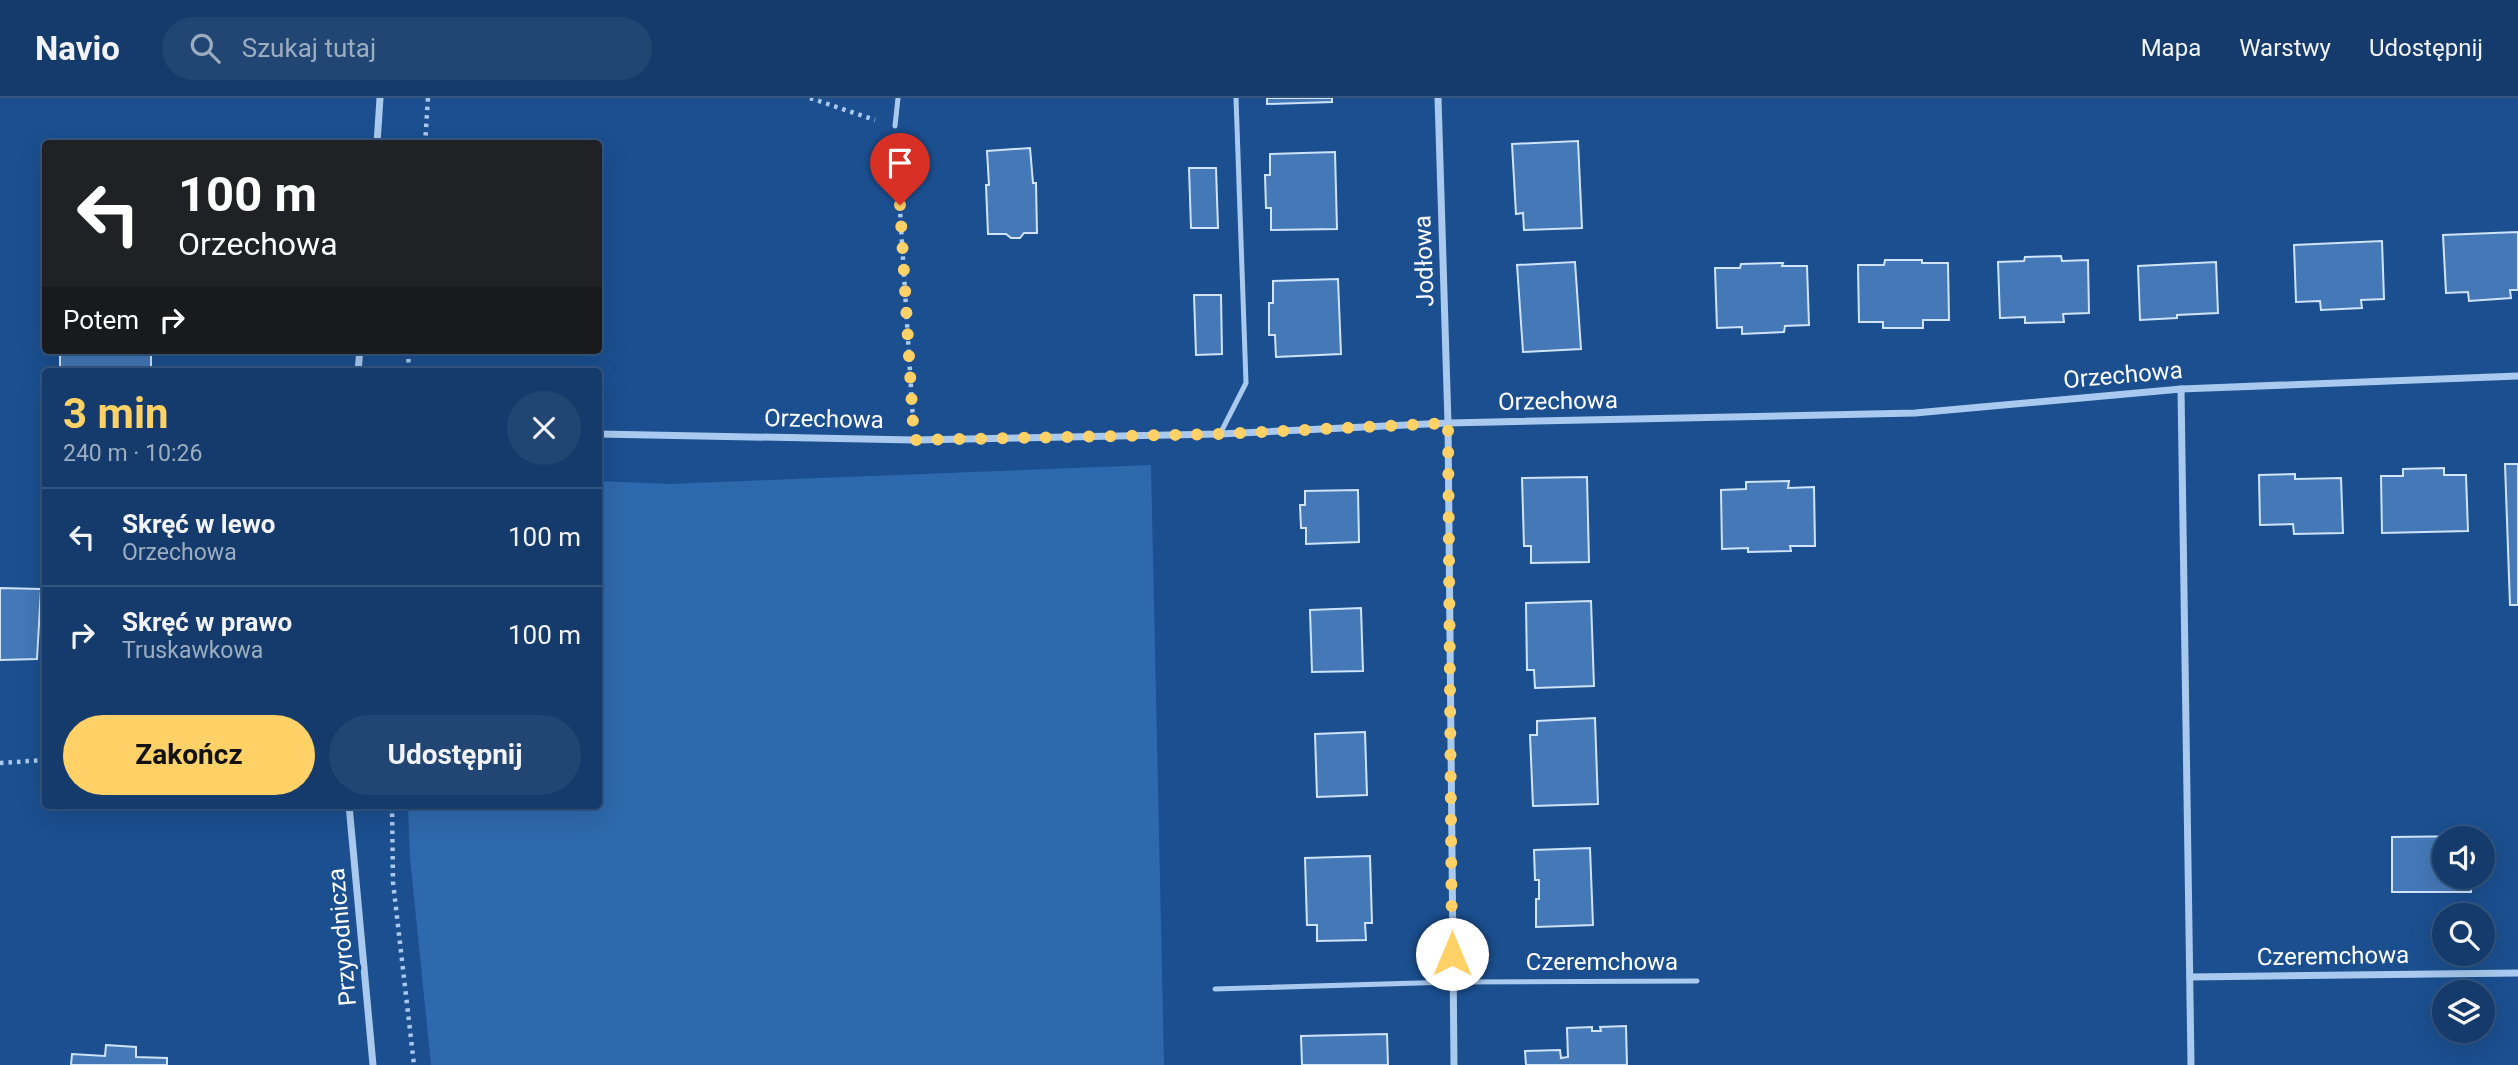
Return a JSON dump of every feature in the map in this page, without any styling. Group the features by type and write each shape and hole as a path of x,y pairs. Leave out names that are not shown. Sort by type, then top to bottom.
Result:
{"street":[{"path":"377,140 380,98"},
{"name":"Jodłowa","path":"1438,98 1448,423 1454,1065"},
{"name":"Orzechowa","path":"602,434 914,440 1220,434 1448,423 1915,413 2181,389 2518,376"},
{"path":"2181,389 2191,1065"},
{"name":"Przyrodnicza","path":"349,809 373,1065"},
{"name":"Czeremchowa","path":"2190,977 2518,973"}],"lane":[{"path":"895,126 898,98"},
{"path":"1220,434 1246,383 1236,98"},
{"name":"Czeremchowa","path":"1214,989 1452,982 1697,981"}],"path":[{"path":"425,140 428,98"},
{"path":"810,98 895,126 914,440"},
{"path":"0,763 42,760"},
{"path":"392,809 393,882 414,1065"}],"shaded area":[{"path":"1151,465 1164,1065 431,1065 410,858 408,809 602,809 602,481 669,484"}],"building":[{"path":"1267,98 1332,98 1332,102 1267,104"},
{"path":"1578,141 1582,228 1524,230 1523,213 1516,214 1512,144"},
{"path":"1030,148 1033,183 1036,183 1037,233 1024,233 1020,238 1011,238 1006,234 988,234 987,151"},
{"path":"1335,152 1337,229 1271,230 1271,208 1266,208 1265,175 1270,175 1270,154"},
{"path":"1189,168 1216,168 1218,228 1191,228"},
{"path":"2518,232 2518,290 2510,290 2511,298 2469,301 2468,292 2446,293 2443,235"},
{"path":"2382,241 2384,299 2361,300 2362,308 2321,310 2320,301 2296,302 2294,245"},
{"path":"2061,256 2062,261 2088,260 2089,313 2063,314 2064,322 2025,323 2025,317 2000,318 1998,262 2024,261 2025,257"},
{"path":"1885,260 1948,263 1949,320 1923,320 1923,328 1883,328 1883,322 1859,322 1858,265 1884,265"},
{"path":"1575,262 1581,349 1523,352 1517,265"},
{"path":"2216,262 2218,313 2140,320 2138,266"},
{"path":"1783,263 1782,266 1807,266 1809,325 1785,326 1784,332 1742,334 1742,327 1717,328 1715,268"},
{"path":"1338,279 1341,354 1276,357 1275,335 1269,335 1269,303 1273,303 1273,281"},
{"path":"1194,295 1221,295 1222,354 1196,355"},
{"path":"60,354 151,354 151,368 60,368"},
{"path":"2505,464 2518,464 2518,605 2510,605"},
{"path":"2444,468 2444,475 2466,475 2468,531 2382,533 2381,476 2403,476 2403,469"},
{"path":"2295,474 2295,479 2341,478 2343,533 2294,534 2293,524 2260,525 2259,475"},
{"path":"1587,477 1589,562 1531,563 1531,546 1524,546 1522,478"},
{"path":"1789,481 1788,488 1814,487 1815,546 1790,546 1791,551 1748,552 1748,548 1722,549 1721,490 1746,489 1746,482"},
{"path":"1358,490 1359,542 1306,544 1306,528 1301,528 1300,505 1305,505 1305,491"},
{"path":"0,588 41,589 37,659 0,660"},
{"path":"1591,601 1594,686 1535,688 1534,670 1527,670 1526,603"},
{"path":"1361,608 1363,671 1312,672 1310,610"},
{"path":"1595,718 1598,804 1533,806 1530,735 1537,735 1537,721"},
{"path":"1365,732 1367,795 1317,797 1315,734"},
{"path":"2432,836 2432,889 2471,889 2471,892 2392,892 2392,837"},
{"path":"1590,848 1593,925 1536,927 1539,880 1535,880 1534,850"},
{"path":"1370,856 1372,923 1365,923 1366,940 1317,941 1317,925 1307,925 1305,858"},
{"path":"1626,1026 1627,1065 1526,1065 1525,1051 1560,1050 1561,1058 1568,1057 1567,1028 1592,1027 1592,1031 1601,1031 1600,1027"},
{"path":"1387,1034 1388,1065 1302,1065 1301,1036"},
{"path":"106,1045 136,1047 136,1057 167,1058 167,1065 71,1065 72,1054 105,1056"}],"route":[{"path":"900,205 914,440 1220,434 1448,423 1452,954"}]}
